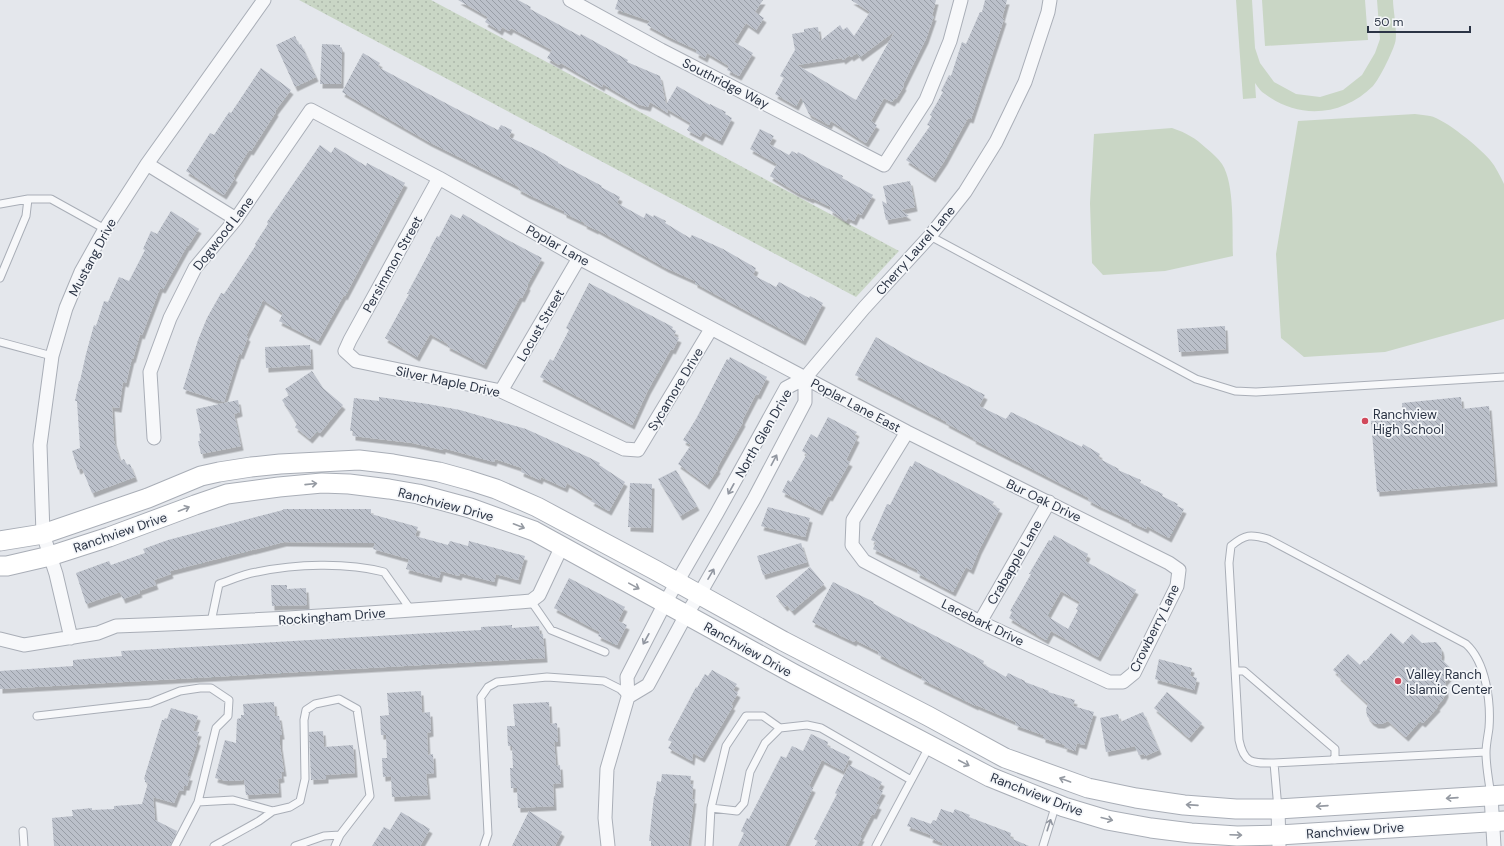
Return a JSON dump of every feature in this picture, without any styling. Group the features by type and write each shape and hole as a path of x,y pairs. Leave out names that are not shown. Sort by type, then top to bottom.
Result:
{"street":[{"name":"Mustang Drive","path":"50,556 43,534 40,445 52,356 66,308 81,272 105,229 148,164 264,0"},
{"name":"Southridge Way","path":"570,0 661,50 884,165 926,100 950,41 961,0"},
{"name":"Cherry Laurel Lane","path":"805,378 864,308 930,236 965,192 996,142 1025,82 1048,12 1050,0"},
{"name":"Poplar Lane","path":"311,110 439,178 579,258 805,378"},
{"name":"Dogwood Lane","path":"154,438 150,372 170,318 194,268 236,219 311,110"},
{"path":"148,164 236,219"},
{"name":"Persimmon Street","path":"345,351 439,178"},
{"name":"Locust Street","path":"502,391 579,258"},
{"name":"Sycamore Drive","path":"638,450 711,329"},
{"name":"Silver Maple Drive","path":"345,351 356,361 502,391 624,449 638,450"},
{"name":"Poplar Lane East","path":"805,378 906,432"},
{"name":"North Glen Drive","path":"608,846 605,818 607,768 628,697 627,677 665,603 786,388 805,378 805,402 754,499 686,615 648,685 628,697"},
{"name":"Bur Oak Drive","path":"906,432 1169,563 1179,570"},
{"name":"Lacebark Drive","path":"906,432 853,520 852,545 864,560 980,622 1109,682 1123,682"},
{"name":"Ranchview Drive","path":"0,541 43,534 148,498 201,476 219,472 288,463 359,460 393,464 439,472 496,489 537,507 783,641 928,716 1005,758 1088,788 1136,798 1184,805 1236,809 1278,809 1497,795"},
{"path":"389,489 393,464"},
{"name":"Ranchview Drive","path":"0,566 7,566 50,556 227,494 322,483 349,484 389,489 418,494 470,508 534,532 794,674 990,777 1057,804 1107,820 1191,833 1279,841 1498,821"},
{"name":"Crabapple Lane","path":"980,622 1048,502"},
{"path":"531,601 539,595 562,546"},
{"path":"50,556 71,638"},
{"name":"Crowberry Lane","path":"1123,682 1134,673 1177,586 1179,570"},
{"name":"Rockingham Drive","path":"0,639 24,645 98,633 116,626 412,611 531,601"},
{"path":"1494,846 1498,821 1497,795"},
{"path":"1278,809 1279,841"}],"lane":[{"path":"0,204 28,199 51,200 105,229"},
{"path":"0,278 26,216 28,199"},
{"path":"930,236 1196,379 1235,391 1256,392 1504,377"},
{"path":"0,342 52,356"},
{"path":"1486,752 1274,763 1255,763 1248,759 1241,752 1239,740 1229,563 1230,546 1240,538 1255,535 1268,539 1459,640 1472,649 1485,677 1487,688 1489,727 1486,752 1497,795"},
{"path":"211,622 219,584 256,572 311,565 368,568 384,572 412,611"},
{"path":"531,601 551,630 605,652"},
{"path":"1235,671 1244,671 1335,749 1336,760"},
{"path":"484,846 488,834 481,697 488,687 497,682 547,677 604,681 620,689 628,697"},
{"path":"37,716 150,703 180,692 200,688 211,688 229,700 228,716 216,728 198,802 175,846"},
{"path":"214,846 259,821 273,811 290,807 300,801 305,778 304,720 306,710 315,704 339,700 357,709 370,796 340,835 335,846"},
{"path":"708,846 711,808 726,746 746,716 763,716 780,728"},
{"path":"711,808 737,811 744,803 750,772 765,743 780,728 807,724 821,728 911,780"},
{"path":"876,846 930,745"},
{"path":"1274,763 1278,809"},
{"path":"198,802 233,800 273,811"},
{"path":"1043,846 1057,804"},
{"path":"24,831 24,846"},
{"path":"295,846 324,836 340,835"}],"green space":[{"path":"299,0 431,0 899,251 856,297"},
{"path":"1236,0 1252,0 1255,48 1260,63 1274,82 1296,94 1320,97 1343,90 1362,75 1375,53 1380,39 1377,0 1393,0 1396,28 1395,43 1386,65 1373,86 1348,104 1335,109 1306,111 1292,108 1278,102 1264,93 1255,83 1256,98 1243,99"},
{"path":"1262,0 1365,0 1368,40 1265,46"},
{"path":"1415,114 1436,118 1444,122 1479,148 1490,160 1504,184 1504,319 1385,352 1304,357 1281,338 1276,254 1298,121"},
{"path":"1172,128 1186,134 1202,144 1222,164 1229,183 1231,195 1233,256 1165,271 1103,275 1092,263 1090,203 1094,134"}],"building":[{"path":"458,0 518,0 531,7 530,9 580,36 581,34 628,60 627,62 660,76 666,105 677,86 710,105 726,112 725,114 732,118 720,141 703,132 700,137 687,130 691,123 667,109 668,113 650,102 648,107 637,104 603,84 602,87 561,63 559,65 547,58 552,50 511,28 509,31 502,27 500,31 485,22 488,17"},
{"path":"618,0 763,0 755,12 764,18 756,30 746,23 734,42 753,53 739,76 727,70 729,66 707,53 705,58 696,53 697,50 647,25 650,21 615,9"},
{"path":"851,0 936,0 932,16 934,16 926,39 903,85 904,86 896,99 895,98 892,102 884,98 871,121 877,125 866,143 831,121 829,125 809,114 801,97 796,106 775,94 784,78 780,76 795,50 792,34 804,32 804,29 818,27 820,41 840,25 843,30 847,27 854,36 870,12","holes":["895,31 856,100 797,65 842,58 843,60 850,55 851,57 857,53 860,57"]},
{"path":"985,0 1007,0 1002,18 1004,19 971,119 968,118 945,160 933,178 906,160 930,126 927,125 932,116 930,115 943,92 941,91 949,75 951,76 962,42 966,44 980,12 982,12"},
{"path":"295,36 299,45 301,44 316,77 295,87 276,45"},
{"path":"322,44 340,45 342,48 341,84 320,84"},
{"path":"363,53 380,63 378,67 453,107 498,130 501,125 512,130 509,137 539,151 558,163 602,186 601,187 620,197 617,203 644,218 646,213 653,217 654,215 666,221 665,223 690,238 692,235 723,249 756,268 753,275 776,287 779,282 809,298 810,296 823,303 803,341 695,283 695,281 666,268 596,229 584,224 585,223 564,213 564,211 527,194 518,189 519,187 429,142 342,92"},
{"path":"261,68 291,90 275,111 276,112 251,151 249,150 233,176 235,178 224,195 186,171 210,133 214,135 229,112 231,113"},
{"path":"760,129 774,136 769,144 789,155 792,151 797,154 798,152 843,176 842,178 873,195 861,215 858,213 854,221 848,218 846,221 830,210 831,207 796,192 770,176 777,164 750,149"},
{"path":"320,145 331,153 335,147 366,166 367,163 405,183 345,296 344,295 318,341 279,321 283,313 263,300 246,336 248,337 241,355 239,354 224,402 183,389 198,340 207,318 221,293 224,294 256,245 255,244 268,224 267,222"},
{"path":"910,181 915,207 901,210 909,216 886,220 882,201 887,204 883,186"},
{"path":"171,211 199,229 187,246 163,289 160,288 142,335 140,334 126,383 123,382 119,408 112,407 114,441 120,461 124,459 127,465 130,464 135,477 92,493 82,468 78,470 72,451 80,448 77,401 75,401 94,325 96,326 104,301 108,302 119,277 129,281 145,250 143,249 151,231 157,234"},
{"path":"451,214 460,219 463,214 542,258 527,285 528,286 522,298 520,297 484,365 447,346 448,344 430,334 417,357 385,338 409,294 407,294 430,249 437,236 439,237"},
{"path":"589,283 673,327 672,329 676,331 674,336 679,338 673,350 671,349 648,390 632,425 540,377 550,359 553,361 569,330 566,328"},
{"path":"1225,326 1226,349 1179,352 1177,329"},
{"path":"876,337 908,356 985,395 979,406 1006,419 1011,412 1082,447 1083,444 1100,454 1098,458 1119,469 1118,470 1141,480 1140,483 1163,494 1162,496 1178,504 1177,506 1184,509 1169,538 1147,526 1146,529 1097,505 1088,500 1089,498 973,439 974,438 946,423 947,422 855,375"},
{"path":"310,345 311,365 266,368 265,347"},
{"path":"730,357 767,377 758,395 756,394 742,421 743,422 717,468 718,469 707,485 678,464 691,445 683,440 696,419 727,359 729,360"},
{"path":"312,371 323,388 343,405 320,433 317,431 310,439 295,427 297,424 282,400 289,395 285,389"},
{"path":"379,397 460,410 526,429 600,463 599,465 625,482 609,511 591,501 593,499 567,483 565,488 541,477 540,480 521,472 522,468 495,459 494,462 443,448 443,450 412,443 353,436 353,431 350,431 354,398 379,401"},
{"path":"1461,397 1462,409 1489,406 1495,482 1377,492 1371,421 1403,418 1402,403"},
{"path":"238,400 240,412 234,414 241,446 201,454 198,441 200,441 199,434 201,433 196,409"},
{"path":"828,417 857,432 854,436 857,438 846,460 850,462 830,497 828,496 820,511 782,492 788,480 791,482 807,454 802,451 811,434 817,438"},
{"path":"915,461 994,502 992,505 1000,509 979,550 971,570 966,567 953,592 917,573 918,570 873,549 876,542 871,540 887,504 890,505 910,466 912,467"},
{"path":"676,470 697,506 680,516 658,479"},
{"path":"630,483 652,484 651,528 628,527"},
{"path":"768,507 810,518 805,537 761,526"},
{"path":"283,509 371,509 371,514 418,527 415,536 448,545 450,541 468,546 469,541 525,556 518,580 496,574 494,582 460,573 459,576 441,571 439,578 406,569 409,559 373,549 375,543 284,542 170,571 171,574 154,580 156,585 139,591 140,593 123,599 120,592 86,604 76,573 109,561 111,565 145,553 143,549 168,540"},
{"path":"1054,535 1088,554 1085,561 1136,590 1098,657 1051,631 1046,640 1009,618 1012,612 1010,611 1031,574 1029,574 1049,540 1051,541","holes":["1061,591 1080,602 1076,609 1078,610 1068,629 1047,616"]},
{"path":"801,543 807,562 763,575 757,556"},
{"path":"810,567 824,584 792,611 787,605 785,607 776,596"},
{"path":"569,578 625,607 618,621 627,625 617,645 598,636 600,632 554,608"},
{"path":"833,582 874,602 873,603 894,615 984,661 983,664 1006,677 1008,673 1025,682 1049,691 1048,692 1075,700 1073,706 1094,712 1084,745 1077,743 1075,751 1064,747 1065,745 1043,738 1043,735 1015,725 1016,722 976,706 921,679 923,677 878,654 879,652 812,622"},
{"path":"271,585 287,585 287,589 306,588 307,605 272,606"},
{"path":"512,625 512,628 539,626 540,634 543,634 545,658 0,689 0,671 73,666 73,660 122,656 121,651 481,630 481,627"},
{"path":"1391,633 1403,644 1412,634 1422,643 1436,642 1441,648 1441,659 1454,671 1445,681 1446,693 1437,706 1438,707 1423,723 1420,721 1406,737 1388,721 1382,724 1376,724 1371,721 1367,716 1366,709 1368,704 1333,670 1348,654 1360,665 1364,660 1366,661"},
{"path":"1159,659 1192,668 1190,676 1197,678 1194,690 1155,679"},
{"path":"712,670 737,684 733,690 738,693 731,705 733,706 702,758 693,753 692,761 668,748 672,742 668,740 696,687 697,688 705,674 708,676"},
{"path":"421,691 422,713 430,712 431,732 427,733 428,755 433,754 434,773 426,774 428,795 392,797 391,776 383,777 382,758 387,758 386,735 381,735 380,716 389,715 387,693"},
{"path":"1167,692 1202,723 1189,738 1154,708"},
{"path":"274,702 275,716 279,716 282,735 280,735 280,745 284,772 281,772 282,778 278,779 279,793 246,795 244,780 226,781 215,778 225,740 236,743 237,719 241,718 241,715 244,715 243,704"},
{"path":"549,702 550,724 557,723 558,742 554,742 556,766 560,765 561,783 553,784 554,806 518,808 517,788 511,788 510,768 513,768 512,746 508,746 507,726 515,726 513,704"},
{"path":"171,708 198,716 193,731 199,732 196,740 198,741 187,776 190,776 187,786 184,786 183,791 179,790 174,803 153,797 155,820 177,831 170,846 54,846 52,818 73,816 72,810 92,808 92,810 114,809 114,806 142,804 148,783 145,782 144,779 146,772 162,720 165,718 167,719"},
{"path":"1143,712 1159,750 1145,756 1144,754 1139,755 1135,746 1106,752 1100,718 1118,714 1120,722"},
{"path":"323,731 324,747 353,745 355,773 326,775 326,779 311,780 309,732"},
{"path":"811,734 828,742 827,746 850,757 843,771 822,760 809,786 813,788 785,846 738,846 744,833 741,831 747,818 749,819 781,756 786,758 792,746 803,751"},
{"path":"849,765 882,782 878,789 883,791 876,804 879,805 874,815 872,814 857,846 815,846 818,841 814,839 837,794 835,793"},
{"path":"662,774 691,776 690,784 693,785 692,799 694,799 688,846 651,846 651,841 649,841 654,796 657,781 661,782"},
{"path":"941,809 953,813 955,809 970,815 969,817 1011,833 1010,838 1029,846 942,846 943,843 930,838 931,835 907,826 911,817 931,824 933,820 936,821"},
{"path":"529,811 562,832 555,846 512,846"},
{"path":"401,812 430,829 420,846 372,846 384,827 390,830"}],"place":[{"name":"Ranchview High School","path":"1365,421"},
{"name":"Valley Ranch Islamic Center","path":"1398,681"}]}
